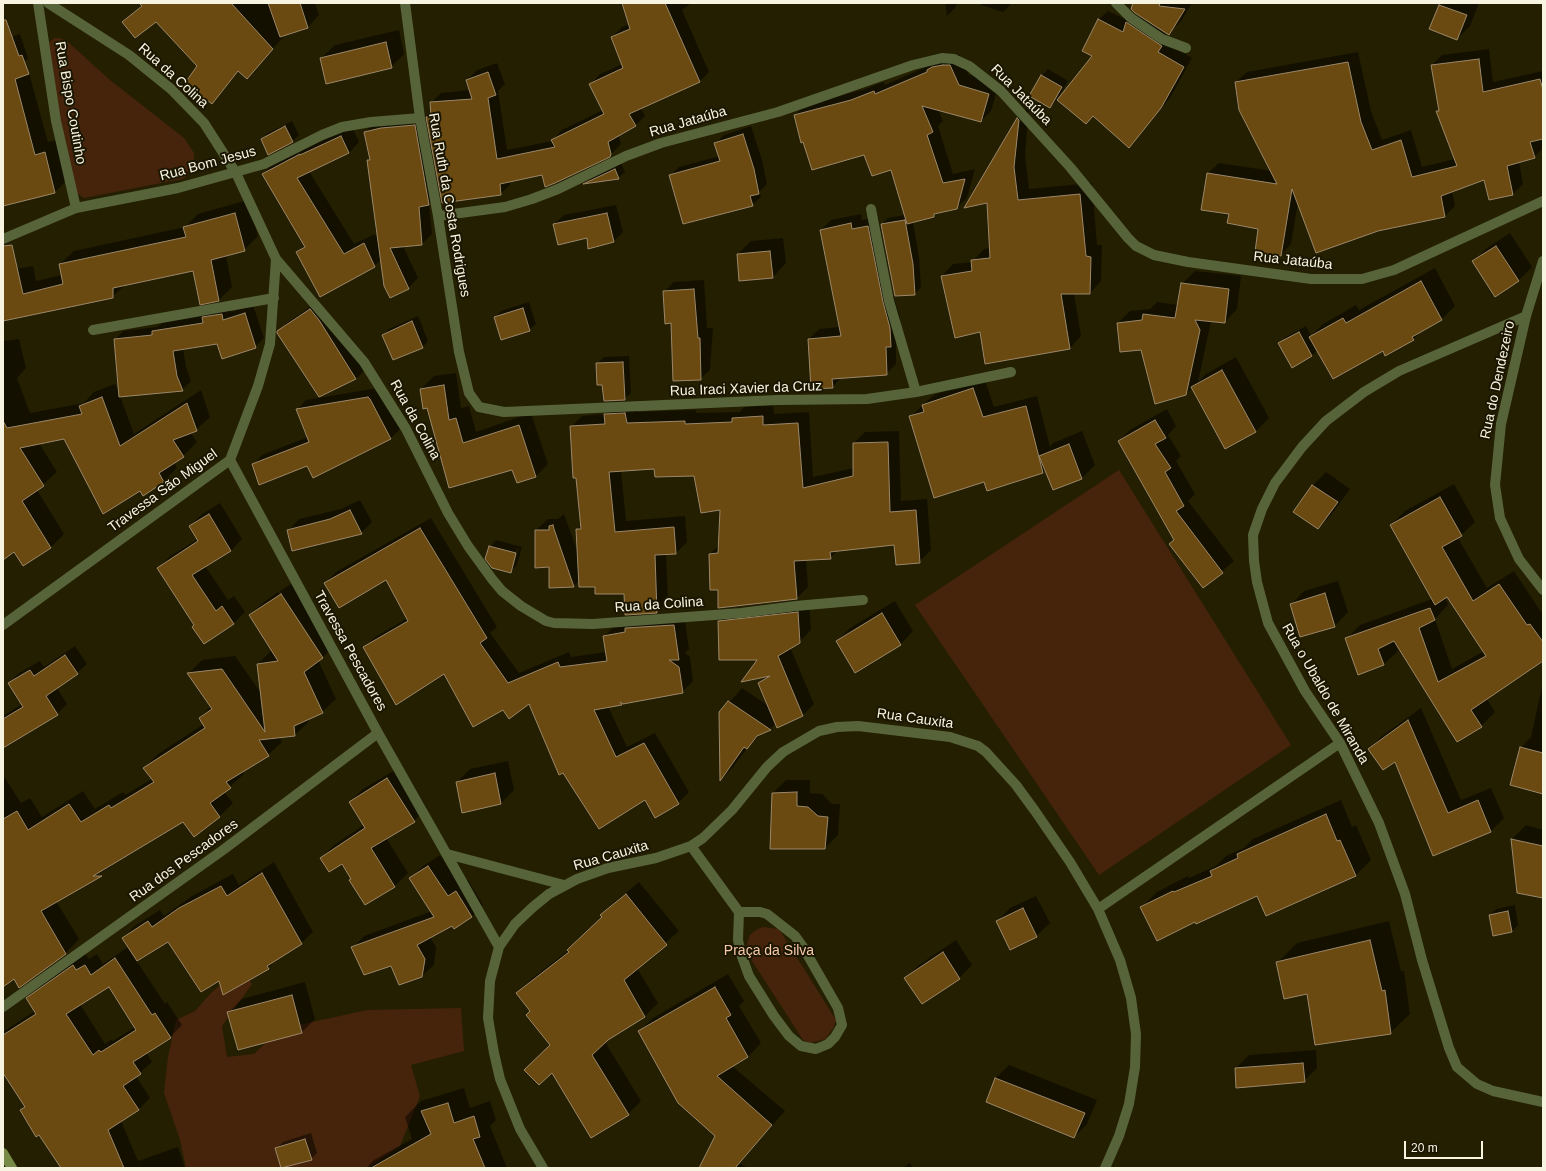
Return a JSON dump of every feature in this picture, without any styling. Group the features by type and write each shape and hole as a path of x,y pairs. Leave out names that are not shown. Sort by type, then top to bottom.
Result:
{"main road":[{"path":"3,1153 12,1168"}],"street":[{"name":"Rua Bispo Coutinho","path":"38,3 56,122 76,208"},
{"name":"Rua da Colina","path":"48,3 129,55 171,89 204,123 236,173 276,259 344,337 381,387 406,429 448,513 492,579 502,591 533,614 554,623 592,624 740,613 863,600"},
{"name":"Rua Ruth da Costa Rodrigues","path":"406,3 420,118 438,216 459,352 468,393 479,407"},
{"path":"1116,3 1131,18 1162,39 1186,48"},
{"name":"Rua Jataúba","path":"438,216 505,207 532,199 558,189 626,156 661,143 778,112 907,67 942,58 954,59 969,66 1001,91 1065,161 1128,238 1136,246 1154,255 1188,262 1311,279 1362,280 1394,270 1543,201"},
{"name":"Rua Bom Jesus","path":"3,239 76,208 178,188 264,164 318,137 342,127 371,122 420,118"},
{"path":"871,209 890,301 916,392"},
{"name":"Travessa São Miguel","path":"3,625 230,460 265,367 270,344 276,259"},
{"name":"Rua do Dendezeiro","path":"1543,261 1526,316 1501,424 1495,485 1500,518 1519,559 1543,590"},
{"path":"93,330 274,298"},
{"name":"Rua o Ubaldo de Miranda","path":"1526,316 1399,371 1364,392 1326,421 1302,447 1275,483 1262,508 1253,535 1254,561 1257,582 1268,623 1305,691 1340,743 1379,823 1400,880 1422,960 1449,1048 1457,1067 1478,1084 1494,1091 1543,1102"},
{"name":"Rua Iraci Xavier da Cruz","path":"479,407 504,412 778,400 867,399 916,392 1011,372"},
{"name":"Travessa Pescadores","path":"230,460 378,733 498,947"},
{"name":"Rua Cauxita","path":"498,947 515,924 532,907 577,878 608,868 656,858 691,846 703,838 732,810 767,767 783,752 819,731 837,727 858,726 930,733 950,737 978,746 992,757 1035,811 1070,862 1098,909 1120,960 1131,998 1136,1034 1135,1067 1129,1104 1119,1136 1105,1168"},
{"name":"Rua dos Pescadores","path":"3,1007 223,850 378,733"},
{"path":"1098,909 1340,743"},
{"path":"691,846 739,912 738,940 741,954 749,976 774,1016 789,1036 801,1046 816,1049 828,1044 835,1037 842,1025 838,1008 803,947 795,936 767,914 760,912 739,912"},
{"path":"447,854 564,885"},
{"path":"498,947 490,981 488,1018 494,1053 500,1079 520,1129 543,1168"}],"green space":[{"path":"55,38 67,41 110,80 184,138 194,153 193,166 187,176 182,179 84,198 71,189 48,43"},
{"path":"1119,470 1291,745 1099,875 915,605"},
{"name":"Praça da Silva","path":"763,927 779,929 836,1020 834,1027 825,1039 810,1043 803,1040 745,950 750,935"},
{"path":"240,968 252,984 222,1026 227,1057 254,1054 280,1029 367,1010 461,1008 464,1051 411,1065 420,1096 400,1146 368,1168 186,1168 180,1140 164,1093 168,1057 176,1020 195,1011 212,992"}],"building":[{"path":"139,3 231,3 273,49 247,79 238,71 212,104 185,83 197,66 156,22 135,38 122,22 142,6"},
{"path":"268,3 300,3 308,28 280,37"},
{"path":"622,3 665,3 700,82 629,114 636,126 608,142 611,154 610,157 555,183 545,187 542,175 500,184 501,195 442,203 426,117 431,116 430,102 472,99 466,80 488,72 496,95 488,98 497,159 555,147 551,140 604,114 589,84 623,68 611,37 630,29"},
{"path":"1133,3 1160,3 1159,6 1185,9 1169,35 1135,13 1131,9"},
{"path":"1439,5 1467,15 1457,40 1429,29"},
{"path":"1098,19 1123,32 1126,22 1162,46 1158,52 1184,67 1161,108 1129,148 1093,116 1086,124 1057,100 1092,56 1082,51"},
{"path":"3,20 6,20 19,56 22,55 29,74 15,79 35,155 45,152 55,193 3,206"},
{"path":"386,42 392,68 326,84 320,58"},
{"path":"1479,59 1483,92 1540,79 1543,90 1543,139 1530,142 1535,158 1507,166 1513,195 1489,200 1484,180 1441,196 1445,217 1378,231 1316,253 1292,189 1281,256 1255,252 1258,229 1227,223 1229,214 1201,210 1207,173 1277,184 1239,110 1235,82 1348,62 1361,122 1372,150 1401,140 1412,177 1457,166 1436,111 1439,111 1431,65"},
{"path":"950,65 959,85 989,94 981,122 922,106 933,132 927,135 943,183 965,179 957,209 934,214 934,217 907,224 891,170 872,176 864,155 812,170 803,142 801,143 794,115 851,100 874,91 875,94 927,72 927,70 932,67"},
{"path":"1041,75 1062,87 1050,108 1029,96"},
{"path":"1017,118 1019,120 1014,167 1018,200 1080,194 1086,256 1091,257 1090,294 1061,294 1070,349 985,364 980,332 955,338 941,276 972,271 971,260 990,258 987,203 964,208"},
{"path":"415,125 429,205 419,207 422,245 390,248 409,289 390,298 384,286 367,160 370,160 364,132 381,128"},
{"path":"285,126 293,142 268,155 261,139"},
{"path":"743,134 754,169 759,194 750,196 753,206 683,224 669,175 720,161 714,143"},
{"path":"341,136 349,153 297,178 344,254 364,243 375,267 320,297 296,252 305,247 262,174 300,154"},
{"path":"615,169 619,179 583,184"},
{"path":"235,213 245,251 211,260 219,301 200,305 193,271 113,288 113,298 3,321 3,246 12,245 23,294 63,284 59,264 186,237 183,227"},
{"path":"607,213 614,242 588,249 587,238 558,245 553,224"},
{"path":"905,220 913,264 915,295 895,296 881,224"},
{"path":"851,223 852,229 868,226 883,302 890,328 891,347 886,347 887,375 832,379 833,388 811,389 808,339 841,336 820,230"},
{"path":"1496,246 1519,281 1495,297 1472,261"},
{"path":"770,251 773,278 739,281 737,254"},
{"path":"1421,281 1442,320 1412,337 1414,340 1385,356 1383,351 1333,379 1309,337 1343,318 1346,323"},
{"path":"1181,283 1229,289 1225,323 1195,320 1200,330 1186,395 1155,404 1141,350 1120,352 1117,323 1142,320 1143,314 1175,318"},
{"path":"694,289 698,338 700,338 701,380 673,381 671,323 665,324 663,291"},
{"path":"523,308 530,331 501,340 494,317"},
{"path":"310,309 319,320 356,379 319,397 277,333 277,331"},
{"path":"245,313 256,348 222,359 217,344 173,351 177,376 183,391 119,397 114,339 152,335 152,331 203,323 202,317 222,314 223,320"},
{"path":"412,321 423,348 393,360 382,335"},
{"path":"1299,332 1312,356 1292,368 1278,343"},
{"path":"623,362 625,400 604,401 602,385 597,385 596,363"},
{"path":"1222,370 1256,432 1225,449 1191,387"},
{"path":"444,385 449,420 456,418 463,443 519,425 536,477 517,483 512,470 449,488 427,408 423,409 420,389"},
{"path":"973,388 983,417 1026,406 1043,473 987,491 984,482 934,498 909,416 924,412 922,405"},
{"path":"102,397 120,446 187,403 197,431 173,440 184,457 159,473 164,482 143,496 140,491 103,514 64,439 20,448 44,486 22,501 51,548 23,566 14,552 3,560 3,421 7,428 82,414 79,406"},
{"path":"368,397 391,439 313,478 307,466 259,485 252,464 309,442 296,409"},
{"path":"625,413 627,423 685,421 685,424 732,422 732,418 763,416 763,425 798,423 803,488 853,476 853,443 888,442 890,512 916,510 920,563 896,565 894,545 830,552 831,559 794,561 797,599 718,608 718,590 710,590 709,554 718,553 720,510 701,513 694,476 655,477 654,469 609,472 615,532 674,527 676,554 655,555 657,613 625,615 624,594 595,594 595,587 579,587 576,529 581,529 576,478 573,478 570,426 605,424 604,414"},
{"path":"1155,420 1166,438 1155,444 1171,468 1165,472 1184,506 1176,511 1223,573 1203,588 1169,544 1174,540 1118,441"},
{"path":"1069,444 1082,479 1053,490 1039,456"},
{"path":"1312,485 1338,502 1318,529 1293,512"},
{"path":"1440,497 1462,536 1442,547 1473,601 1499,584 1527,625 1530,624 1543,642 1543,661 1471,710 1482,727 1457,742 1394,641 1378,649 1384,665 1358,675 1345,638 1430,608 1435,620 1419,628 1438,682 1486,656 1447,597 1435,605 1390,525"},
{"path":"350,510 362,534 292,551 287,530 330,519"},
{"path":"209,514 231,551 192,575 216,611 222,606 234,624 204,644 192,627 194,625 157,568 198,541 189,526"},
{"path":"553,525 574,587 549,588 549,567 535,568 535,530 549,530 549,526"},
{"path":"420,528 487,638 480,643 508,683 558,662 560,667 607,661 603,636 625,632 625,628 674,625 679,660 669,660 679,667 683,693 623,704 620,702 622,705 594,710 616,757 644,743 679,804 655,818 645,800 599,829 563,773 559,775 529,704 509,719 503,710 473,727 444,674 396,705 363,647 408,621 386,580 339,608 324,583"},
{"path":"489,546 516,553 511,573 492,568 485,559"},
{"path":"1325,593 1335,627 1300,637 1290,604"},
{"path":"281,594 323,658 304,672 323,713 294,726 295,736 259,740 269,756 226,782 231,788 210,803 220,817 194,837 183,822 93,876 102,876 41,911 66,954 19,988 14,979 3,987 3,819 17,811 28,830 69,804 81,822 109,805 111,808 154,782 143,768 205,728 199,718 212,709 187,673 222,669 265,732 257,664 278,661 249,615"},
{"path":"798,612 800,643 778,656 803,716 777,728 758,683 770,676 741,682 757,660 719,660 718,621"},
{"path":"882,613 901,645 855,673 836,641"},
{"path":"65,655 78,674 46,696 58,715 3,748 3,719 23,707 8,683 30,670 34,676"},
{"path":"728,701 771,730 757,736 747,749 744,747 720,781 719,712"},
{"path":"1408,720 1448,813 1478,800 1491,832 1433,856 1395,762 1383,770 1368,749"},
{"path":"1520,747 1543,753 1543,794 1510,785"},
{"path":"495,773 501,804 462,813 456,782"},
{"path":"387,778 415,822 371,848 395,887 365,905 349,880 351,879 342,864 329,872 320,858 365,828 349,802"},
{"path":"797,792 797,806 808,807 818,816 828,817 825,849 770,849 772,793"},
{"path":"1326,814 1337,841 1340,840 1356,876 1266,916 1257,896 1196,924 1195,922 1157,941 1140,907 1173,891 1174,892 1212,876 1210,871 1238,858 1237,854"},
{"path":"1511,839 1543,846 1543,898 1517,893"},
{"path":"428,866 448,896 456,891 472,917 454,929 452,926 417,945 425,959 422,977 399,985 391,966 364,975 351,947 434,917 409,878"},
{"path":"262,873 302,944 267,966 269,969 223,995 219,981 201,992 168,942 137,961 122,938 148,921 152,927 179,908 221,886 227,896"},
{"path":"626,894 667,945 624,980 645,1017 608,1040 592,1055 629,1115 591,1138 552,1073 539,1085 524,1070 550,1045 526,1015 530,1011 516,993 569,952 567,950 602,917 600,915"},
{"path":"1023,908 1037,937 1010,950 996,921"},
{"path":"1508,911 1512,932 1493,936 1489,915"},
{"path":"1370,940 1382,991 1385,990 1391,1034 1315,1045 1307,994 1284,999 1276,962"},
{"path":"943,952 960,979 922,1004 904,978"},
{"path":"115,958 152,1015 155,1013 171,1038 133,1062 141,1074 123,1086 139,1110 108,1130 124,1168 61,1168 39,1135 36,1137 20,1110 25,1107 3,1073 3,1035 36,1014 26,998 73,965 76,970 85,965 91,975","holes":["109,987 136,1030 101,1052 99,1050 93,1055 66,1014"]},
{"path":"715,987 731,1015 726,1018 748,1057 717,1076 772,1125 735,1168 699,1168 715,1136 678,1103 638,1031"},
{"path":"292,995 302,1033 238,1050 227,1012"},
{"path":"1303,1063 1305,1082 1236,1088 1235,1068"},
{"path":"995,1078 1085,1113 1074,1138 986,1102"},
{"path":"448,1103 454,1123 474,1116 480,1137 473,1139 485,1168 371,1168 431,1134 421,1111"},
{"path":"305,1139 312,1160 281,1168 275,1148"}]}
